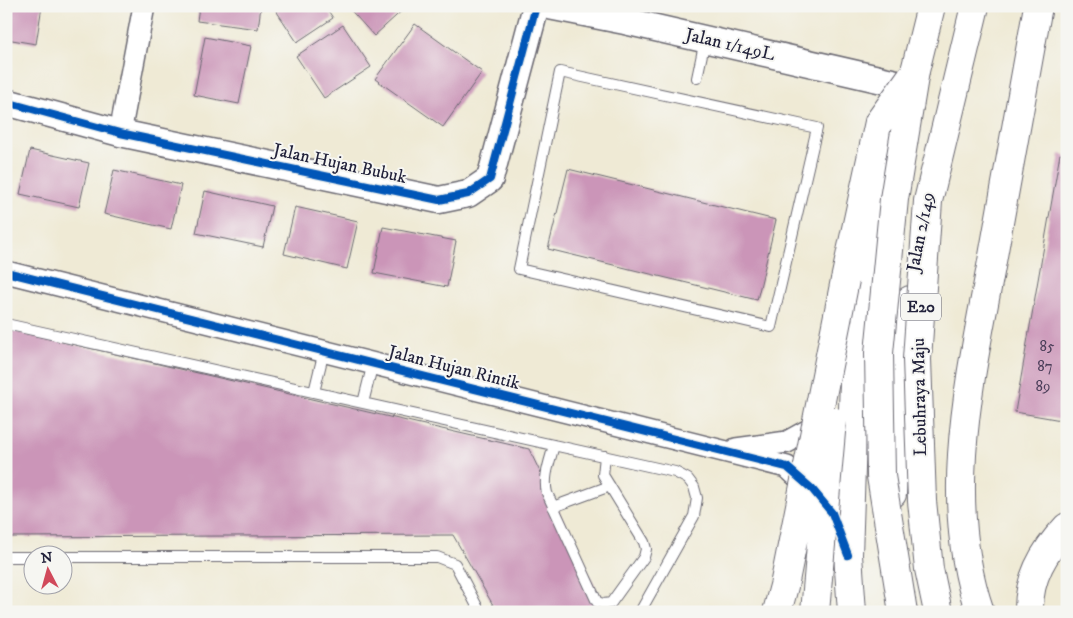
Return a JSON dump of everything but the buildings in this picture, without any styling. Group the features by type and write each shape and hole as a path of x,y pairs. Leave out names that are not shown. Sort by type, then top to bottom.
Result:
{"main road":[{"name":"E20","path":"903,612 881,476 879,353 894,199 912,78 929,6"},
{"name":"Jalan 2/149","path":"892,612 890,537 899,379 914,270 934,165 956,73 975,6"},
{"name":"Lebuhraya Maju","path":"938,612 929,569 922,501 917,359 928,201 975,6"},
{"path":"980,612 968,568 962,509 962,468 968,396 1038,6"},
{"path":"777,612 879,122 912,78"},
{"path":"852,612 848,555 856,322 885,180 912,78"},
{"path":"815,612 845,280"},
{"path":"1029,612 1031,586 1037,568 1052,543 1067,527"}],"street":[{"path":"120,133 144,6"},
{"name":"Jalan Hujan Bubuk","path":"6,102 120,133 439,200 468,194 490,179 536,6"},
{"name":"Jalan 1/149L","path":"550,6 705,40 912,78"},
{"name":"Jalan Hujan Rintik","path":"6,272 787,466 812,489 832,513 848,555"},
{"name":"Jalan Hujan Rintik","path":"726,451 787,442 820,425 853,396"}],"lane":[{"path":"697,78 705,40"},
{"path":"560,72 817,128 771,327 519,269 560,72"},
{"path":"6,324 676,472 688,479 694,488 698,498 694,516 640,612"},
{"path":"314,392 324,351"},
{"path":"363,403 373,363"},
{"path":"554,445 545,485 553,507 597,602 604,604 610,603 644,557 646,549 644,542 603,475 605,456"},
{"path":"553,507 610,486"},
{"path":"6,557 22,557"},
{"path":"72,557 437,557 455,564 480,612"}],"cycle path":[{"path":"6,102 120,133 439,200 468,194 490,179 536,6"},
{"path":"6,272 787,467 812,489 832,513 848,555"}]}
